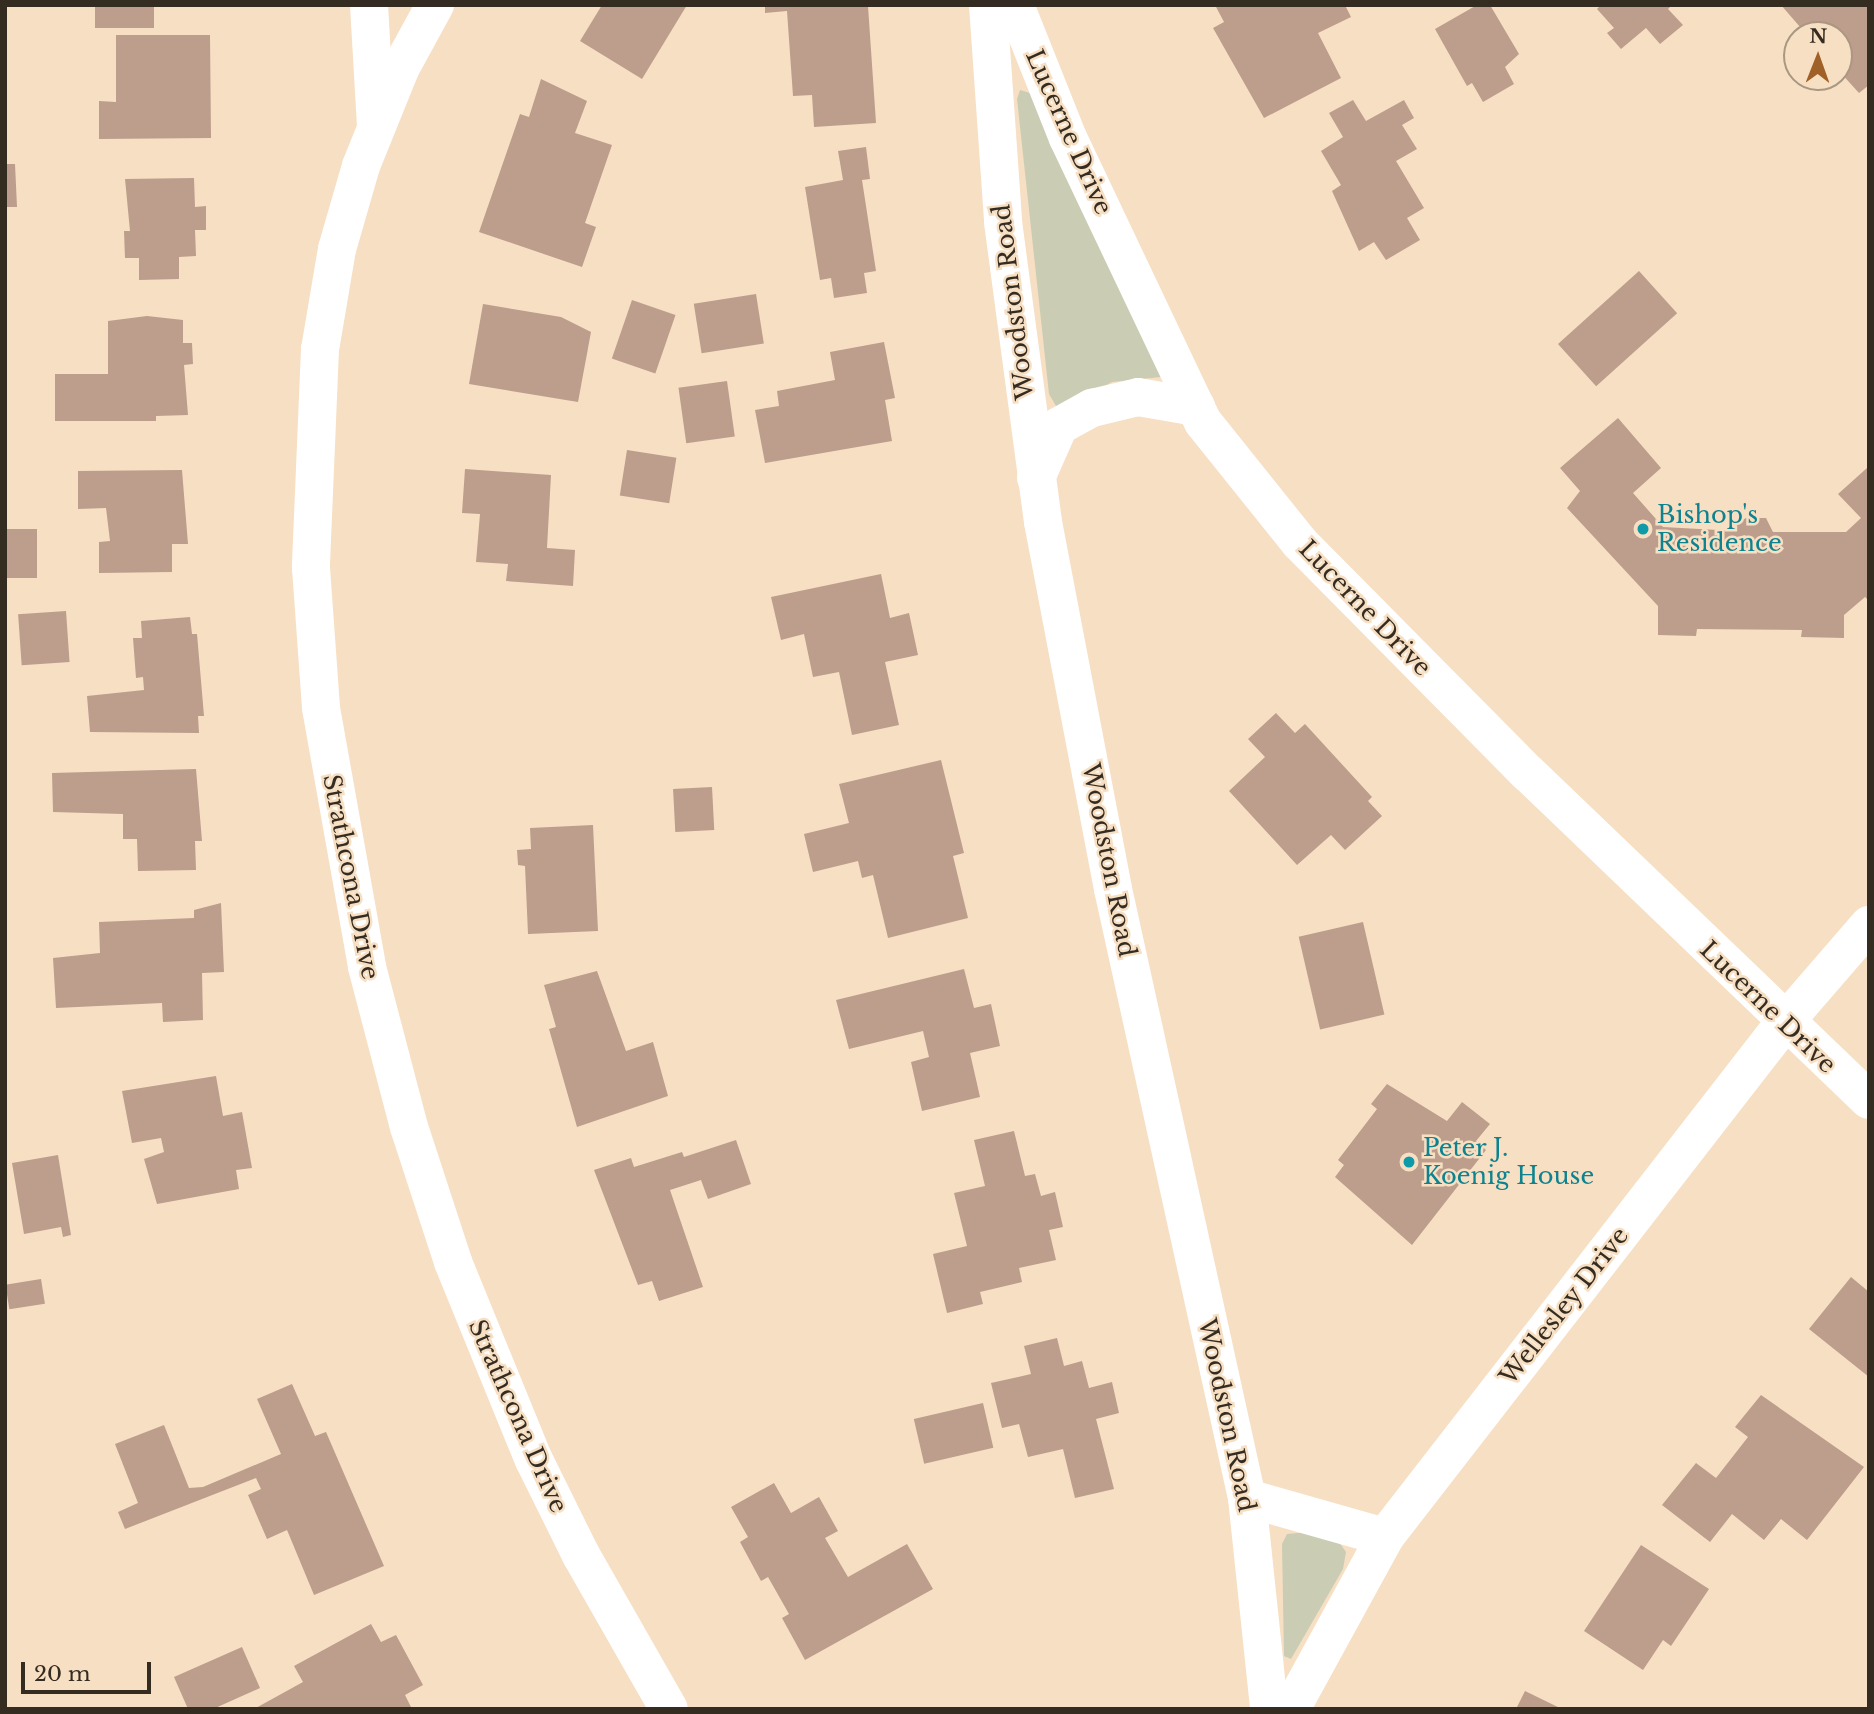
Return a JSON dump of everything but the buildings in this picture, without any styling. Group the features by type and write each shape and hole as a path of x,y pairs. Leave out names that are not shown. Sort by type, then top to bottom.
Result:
{"street":[{"path":"369,5 376,128"},
{"name":"Strathcona Drive","path":"435,5 376,128 337,248 320,349 313,444 312,581 321,708 339,832 409,1127 453,1262 540,1472 669,1709"},
{"name":"Woodston Road","path":"988,5 1003,222 1036,478 1113,889 1247,1498 1269,1709"},
{"name":"Lucerne Drive","path":"1015,5 1068,138 1196,407 1300,543 1784,1023 1869,1100"},
{"path":"1036,478 1059,426 1092,408 1138,397 1196,407"},
{"name":"Wellesley Drive","path":"1291,1709 1385,1537 1784,1023 1869,925"},
{"path":"1247,1498 1385,1537"}],"green space":[{"path":"1020,90 1030,93 1161,377 1112,382 1059,411 1049,394 1017,99"},
{"path":"1309,1532 1339,1542 1346,1552 1343,1569 1291,1659 1284,1656 1282,1544 1287,1534"}],"place":[{"name":"Bishop's Residence","path":"1643,529"},
{"name":"Peter J. Koenig House","path":"1409,1162"}]}
